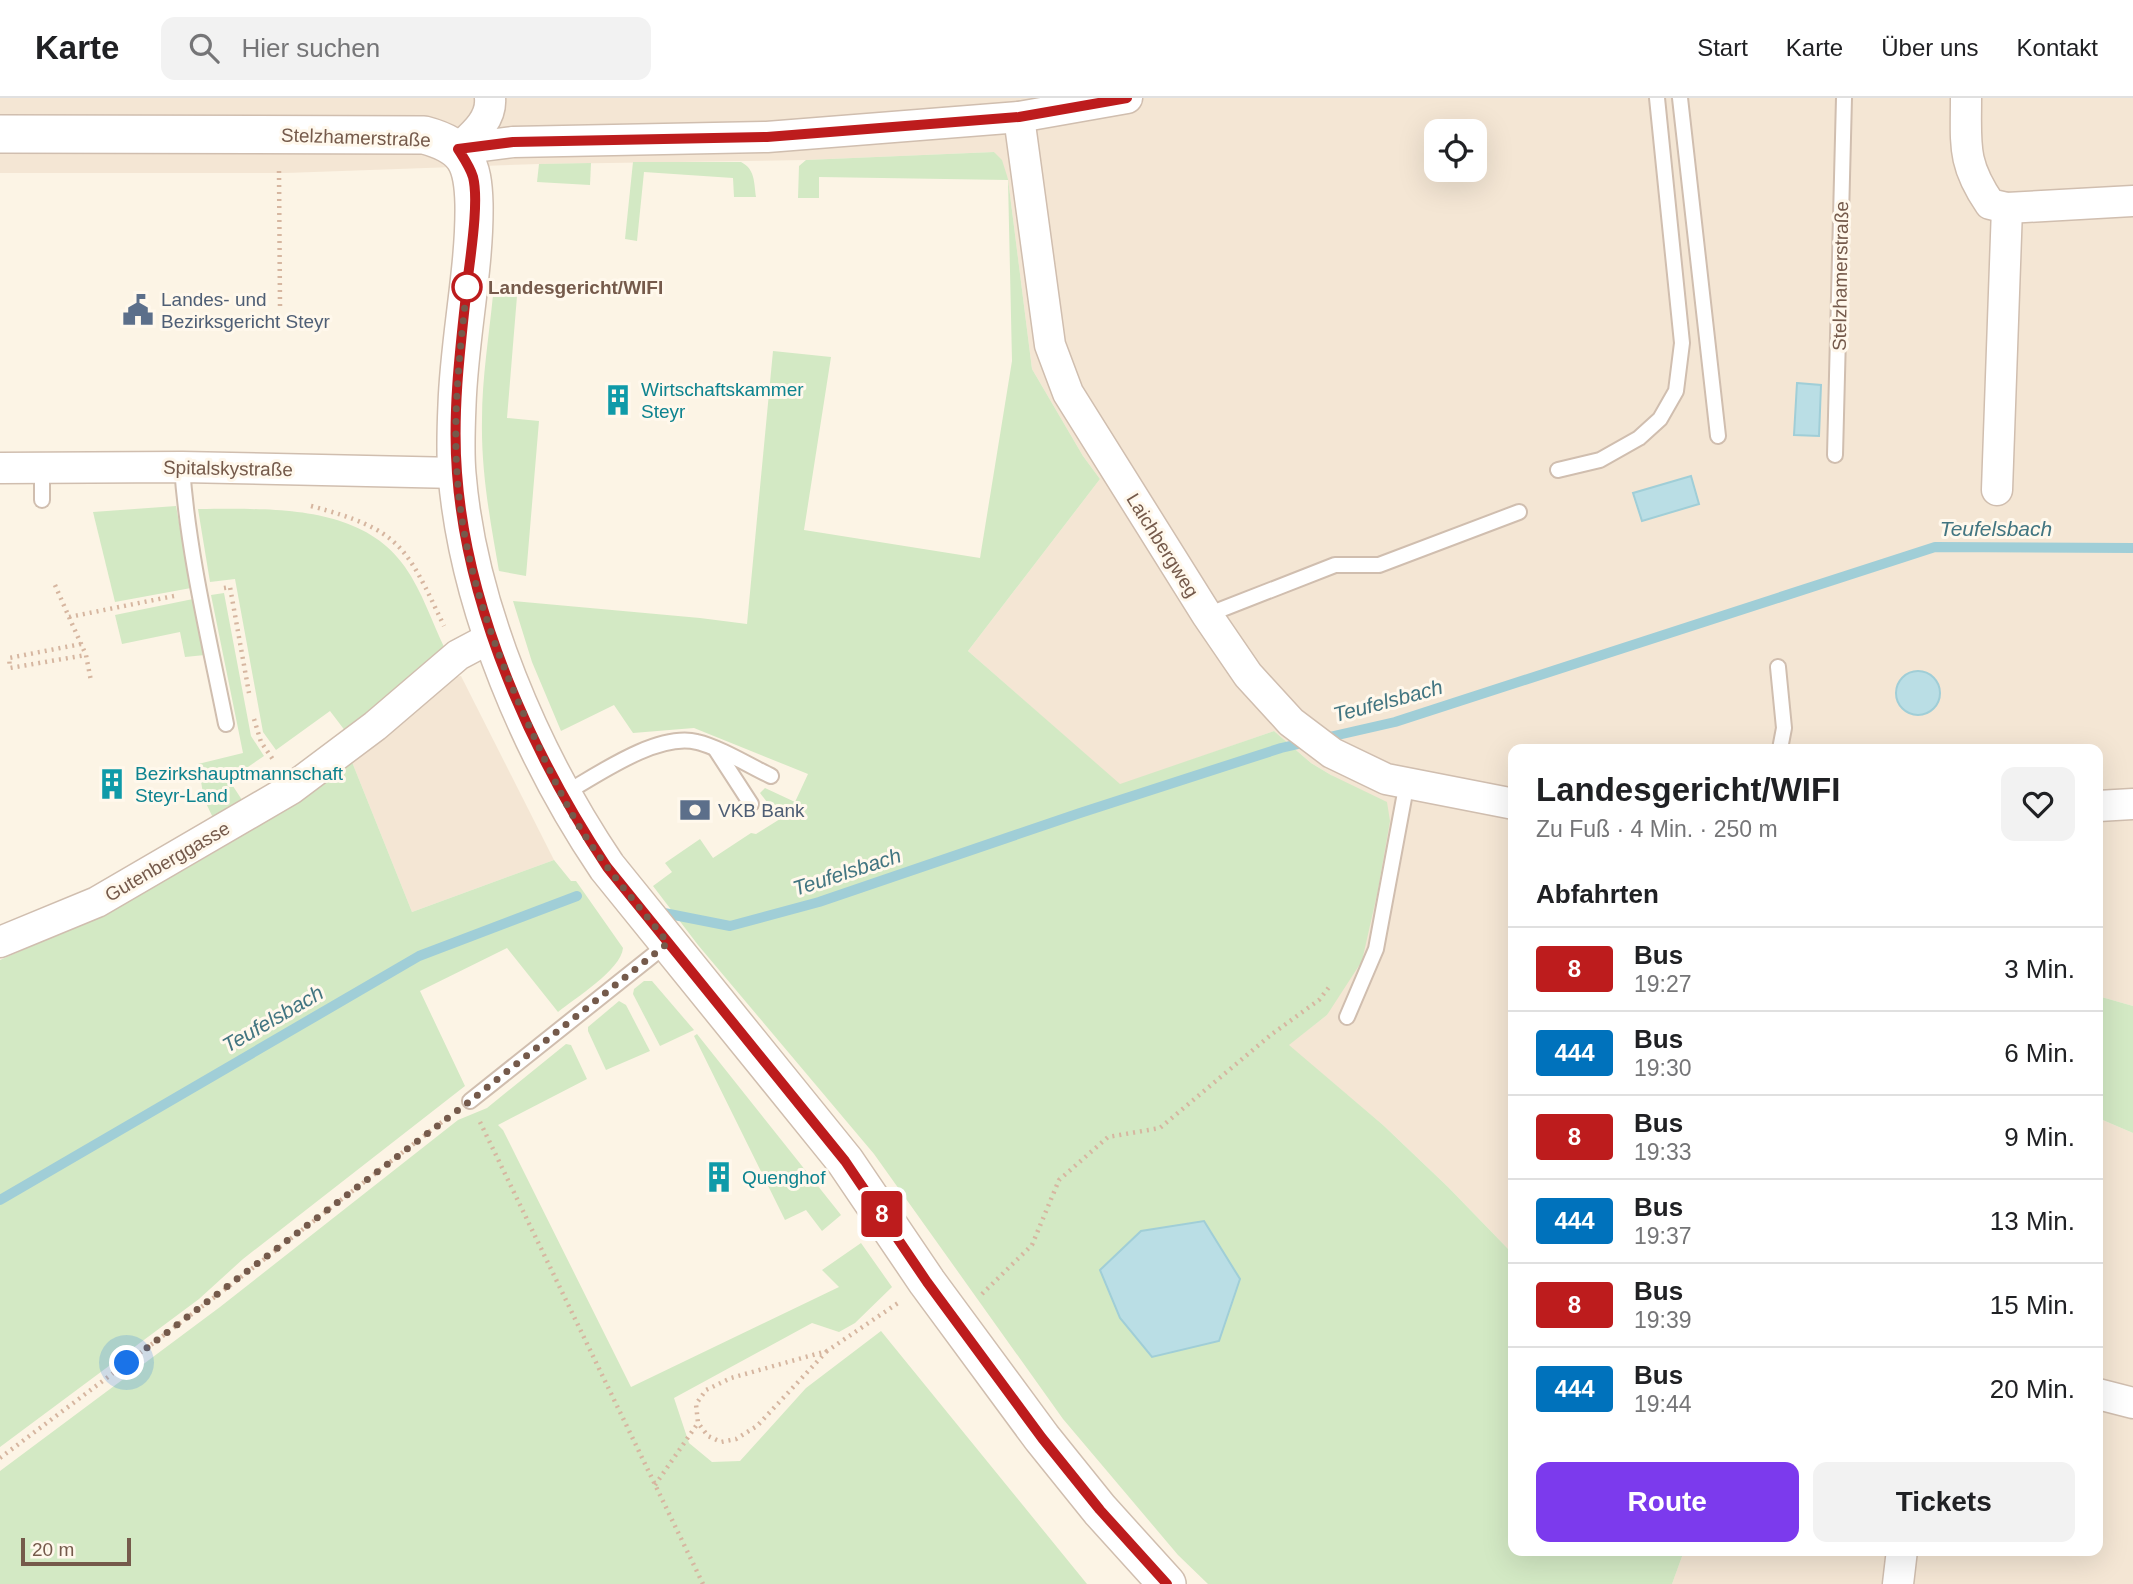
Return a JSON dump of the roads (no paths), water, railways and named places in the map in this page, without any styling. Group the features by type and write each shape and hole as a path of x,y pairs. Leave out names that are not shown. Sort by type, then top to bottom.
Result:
{"street":[{"path":"491,98 491,108 478,130 458,149 473,177 474,218 457,404 457,473 472,567 492,637 523,712 562,794 607,867 845,1161 927,1282 1042,1438 1100,1510 1167,1584"},
{"name":"Stelzhamerstraße","path":"0,134 424,135 443,140 458,149 513,142 767,137 1019,117 1127,98"},
{"path":"1966,98 1966,152 1975,182 1990,204 2007,208 2133,201"},
{"name":"Laichbergweg","path":"1019,117 1050,345 1063,381 1207,615 1248,675 1291,722 1332,753 1386,779 1508,803"},
{"path":"1997,490 2007,208"},
{"name":"Spitalskystraße","path":"0,468 181,467 457,473"},
{"name":"Gutenberggasse","path":"0,942 97,902 291,789 375,726 458,655 492,637"},
{"path":"2103,806 2133,804"},
{"path":"2103,1395 2133,1403"},
{"path":"1898,1584 1901,1556"}],"lane":[{"path":"1558,470 1600,460 1639,438 1660,419 1676,391 1682,343 1657,98"},
{"path":"1680,98 1718,436"},
{"name":"Stelzhamerstraße","path":"1835,455 1844,98"},
{"path":"181,467 199,591 226,724"},
{"path":"42,468 42,500"},
{"path":"1207,615 1335,565 1379,565 1519,512"},
{"path":"1778,667 1784,728 1781,744"},
{"path":"562,794 630,756 661,743 696,741 771,776"},
{"path":"716,750 751,804"},
{"path":"1348,1017 1376,949 1407,782"},
{"path":"470,1101 668,943"}],"water":[{"path":"1797,383 1821,385 1819,436 1794,435"},
{"path":"1691,476 1699,504 1642,521 1633,493"},
{"path":"1918,671 1933,678 1940,693 1933,708 1918,715 1903,708 1896,693 1903,678"},
{"path":"1204,1221 1240,1279 1219,1341 1152,1357 1120,1318 1100,1270 1141,1231"}],"waterway":[{"name":"Teufelsbach","path":"659,912 730,926 819,902 1281,748 1395,722 1935,547 2133,548"},
{"name":"Teufelsbach","path":"0,1200 419,956 577,896"}],"place":[{"name":"Landesgericht/WIFI","path":"467,287"},
{"name":"Landes- und Bezirksgericht Steyr","path":"138,310"},
{"name":"Wirtschaftskammer Steyr","path":"618,400"},
{"name":"Bezirkshauptmannschaft Steyr-Land","path":"112,784"},
{"name":"VKB Bank","path":"695,810"},
{"name":"Quenghof","path":"719,1177"}]}
